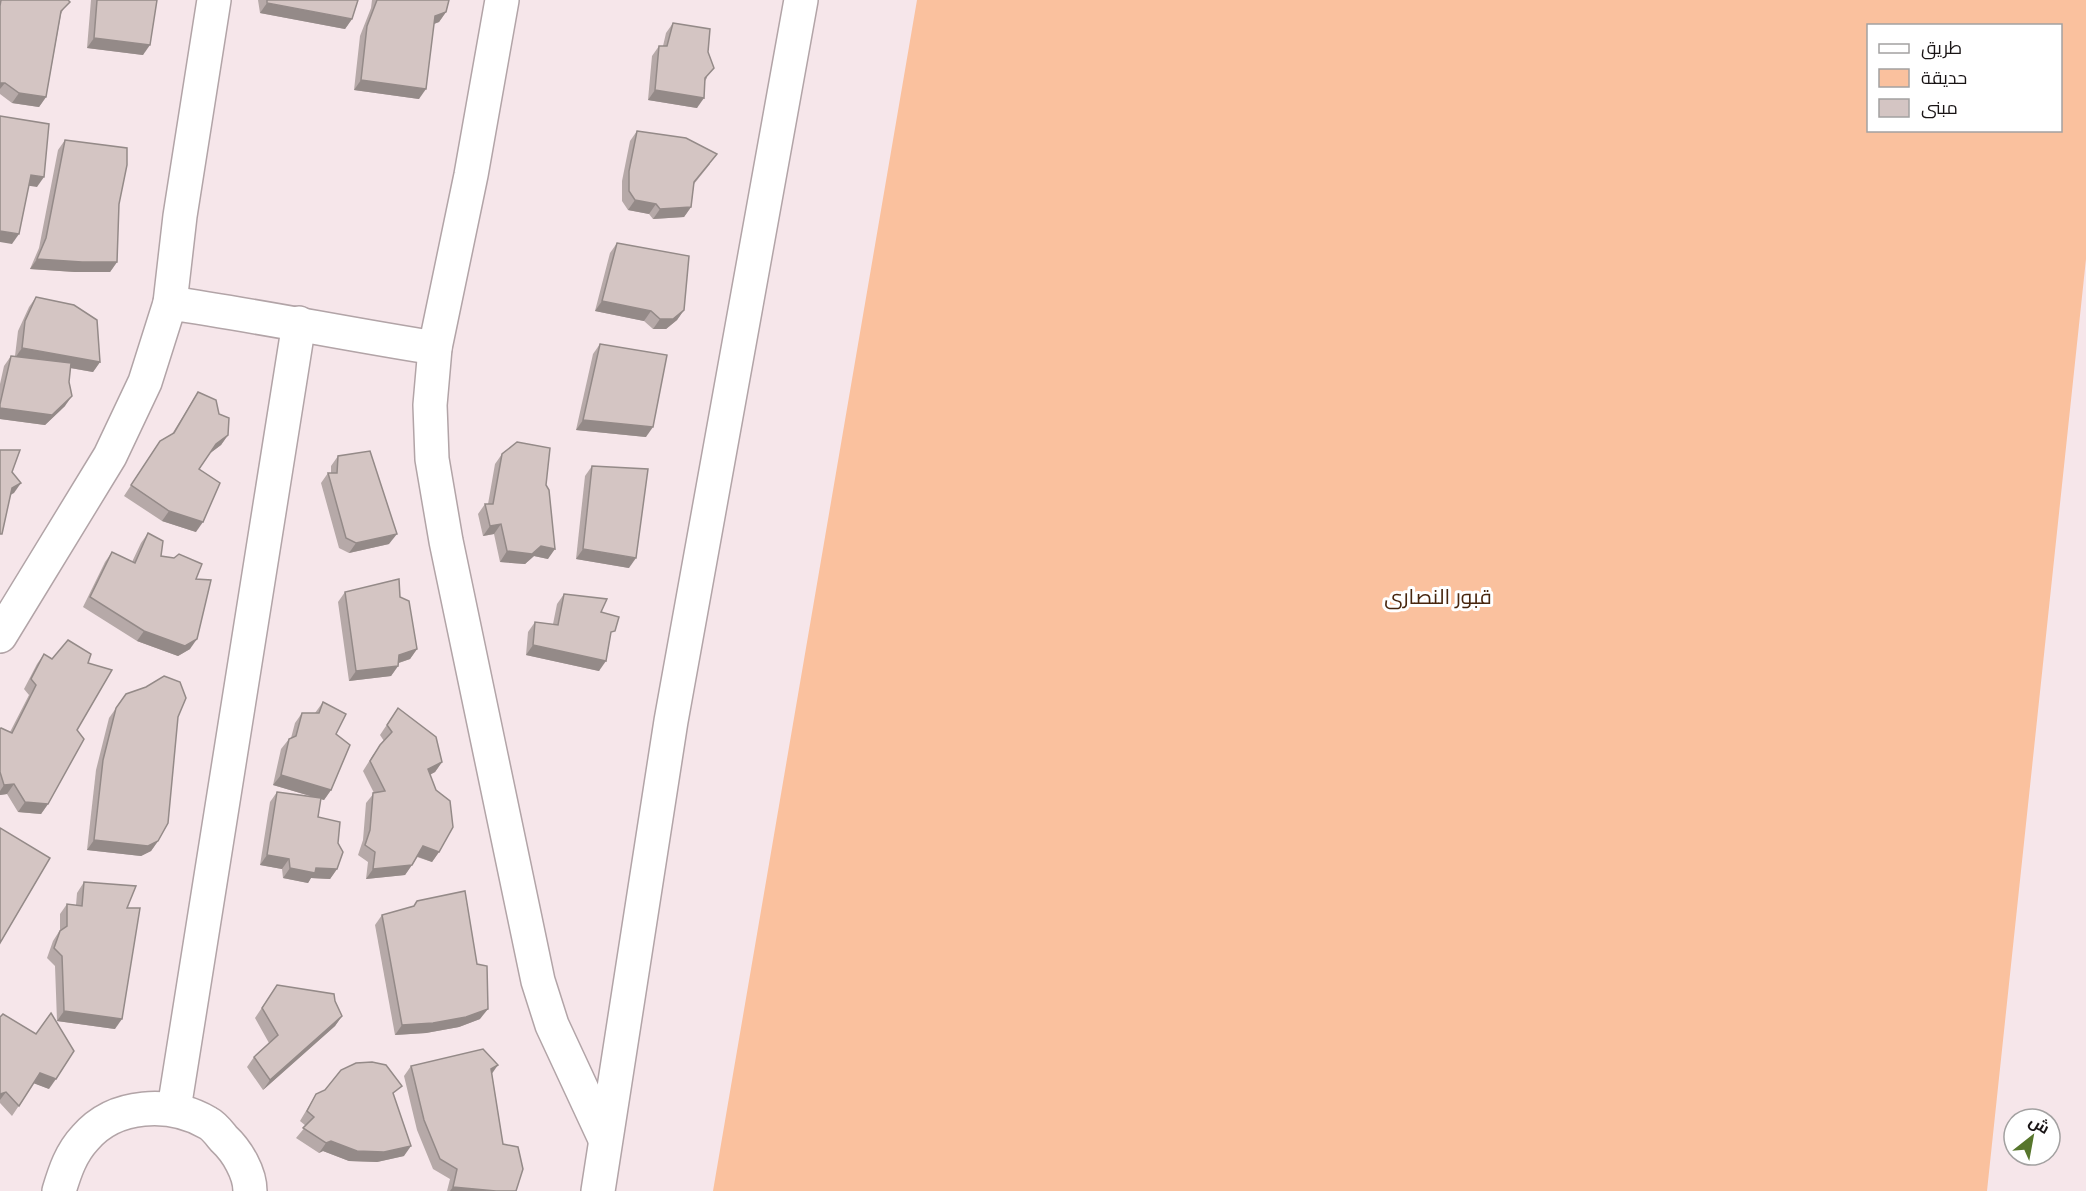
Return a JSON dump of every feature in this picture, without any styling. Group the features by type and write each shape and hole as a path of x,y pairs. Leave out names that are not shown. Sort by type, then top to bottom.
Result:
{"street":[{"path":"0,636 110,456 145,382 170,303 180,216 214,0"},
{"path":"502,0 471,175 435,348 430,405 432,459 446,541 538,981 548,1014 605,1139"},
{"path":"598,1191 671,721 801,0"},
{"path":"170,303 299,323 435,348"},
{"path":"174,1109 299,323"},
{"path":"59,1191 68,1163 86,1136 112,1118 142,1108 174,1109 209,1123 235,1150 250,1184 250,1191"}],"green space":[{"name":"قبور النصارى","path":"917,0 2086,0 2086,259 1987,1191 713,1191"}],"building":[{"path":"1,0 68,0 70,2 61,11 46,97 19,93 5,83 0,83"},
{"path":"97,0 157,0 150,45 94,38"},
{"path":"267,0 358,0 352,19 267,3"},
{"path":"377,0 449,0 446,12 435,16 426,89 361,80 367,26"},
{"path":"673,23 710,29 708,52 714,68 705,78 704,98 655,90 659,46 667,46"},
{"path":"0,116 49,124 44,177 31,175 19,234 0,231"},
{"path":"637,131 686,138 717,154 694,182 691,207 660,209 656,204 635,200 629,191 629,171"},
{"path":"65,140 127,148 127,165 119,204 117,262 37,259 46,238"},
{"path":"617,243 689,256 684,310 673,319 660,319 651,311 602,301"},
{"path":"36,297 74,305 97,320 100,362 22,348 25,321"},
{"path":"600,344 667,355 653,427 583,420"},
{"path":"11,356 71,363 69,382 72,396 52,415 0,408"},
{"path":"198,392 216,400 219,414 229,418 228,435 216,444 199,469 220,483 203,522 169,511 131,485 160,441 174,433"},
{"path":"517,442 550,448 546,485 549,490 555,549 541,546 532,554 507,551 501,524 490,526 485,504 493,504 502,454"},
{"path":"0,450 20,450 12,472 21,483 12,488 2,534 0,534"},
{"path":"370,451 397,534 356,543 346,538 328,473 337,473 338,456"},
{"path":"592,466 648,469 636,558 583,549"},
{"path":"148,533 163,541 161,556 174,558 179,554 202,564 196,579 211,580 197,639 185,646 144,631 90,597 112,552 135,563"},
{"path":"399,579 400,597 409,601 417,649 399,655 398,666 356,671 345,592"},
{"path":"564,594 607,599 601,612 619,617 615,631 611,632 606,661 533,645 535,622 558,625"},
{"path":"68,640 91,654 88,663 112,670 77,730 84,739 48,804 25,802 14,784 4,785 0,772 0,729 12,733 36,685 31,679 44,654 52,659"},
{"path":"164,676 180,682 186,698 178,717 168,823 158,841 148,846 94,840 103,760 116,708 126,694 146,687"},
{"path":"323,702 346,714 336,734 350,745 331,790 281,775 289,739 296,736 302,713 319,713"},
{"path":"398,708 436,737 442,762 428,769 436,790 450,801 453,827 439,852 423,846 412,865 373,869 375,852 365,845 370,830 373,793 385,791 370,761 392,732 387,725"},
{"path":"277,792 321,798 318,817 340,822 338,843 343,852 337,869 316,868 315,873 290,868 289,859 267,855"},
{"path":"0,828 50,858 0,943"},
{"path":"84,882 136,886 127,908 140,908 122,1019 64,1011 62,956 54,948 60,931 67,926 67,904 82,906"},
{"path":"465,891 477,964 487,966 488,1009 466,1017 433,1023 402,1025 382,915 414,906 417,901"},
{"path":"277,985 334,994 342,1016 270,1080 254,1057 278,1035 262,1008"},
{"path":"51,1013 74,1051 56,1079 40,1073 19,1106 6,1092 0,1094 0,1017 3,1014 36,1034"},
{"path":"483,1049 498,1065 491,1069 503,1144 518,1147 523,1169 516,1191 453,1187 457,1169 440,1159 424,1120 411,1066"},
{"path":"372,1062 386,1065 402,1086 393,1093 411,1146 384,1152 357,1151 331,1141 326,1143 303,1128 314,1117 307,1111 316,1094 325,1090 341,1070 356,1063"}]}
